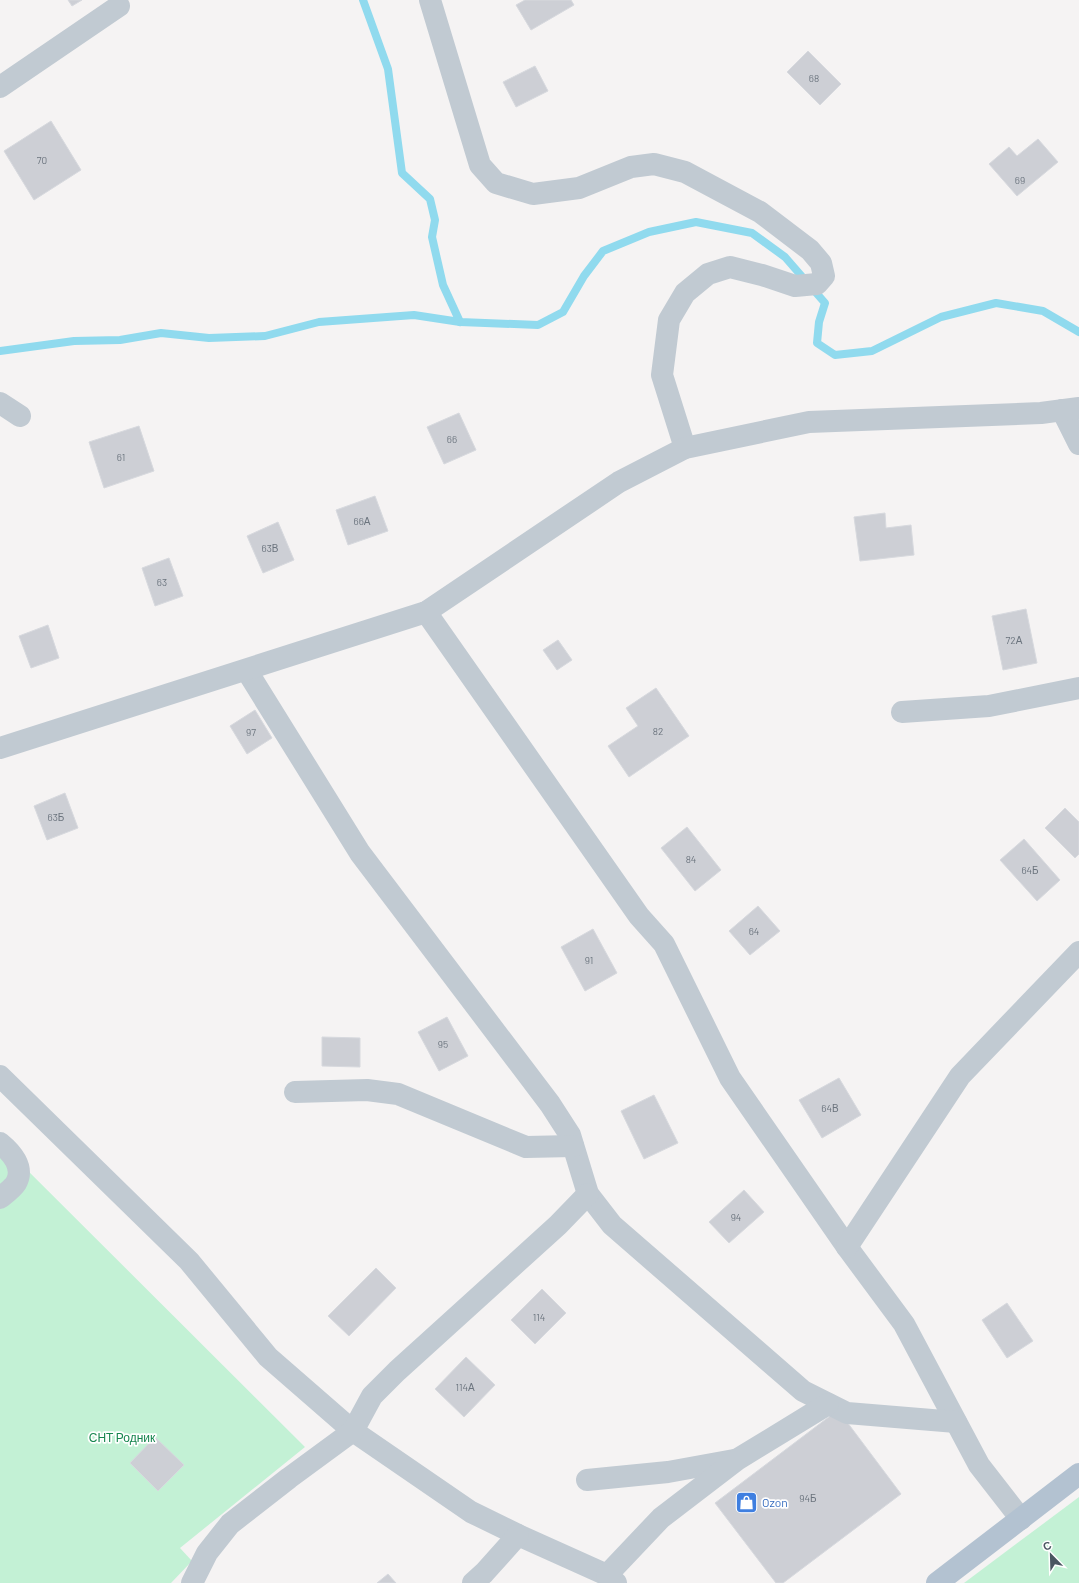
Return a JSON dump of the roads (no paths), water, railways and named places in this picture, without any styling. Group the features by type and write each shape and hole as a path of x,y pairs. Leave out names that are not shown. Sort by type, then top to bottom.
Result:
{"main road":[{"path":"937,1583 1079,1474"}],"street":[{"path":"430,0 480,165 496,183 533,194 579,188 631,167 654,164 685,172 760,212 810,250 821,263 824,276 818,284 796,286 730,267 708,274 685,293 669,320 662,375 684,448"},
{"path":"0,87 119,6"},
{"path":"0,403 20,416"},
{"path":"0,748 247,671 426,612 619,482 684,448 809,422 1040,413 1070,409 1079,444"},
{"path":"426,612 639,916 664,944 730,1078 847,1247 904,1324 979,1465 1021,1519"},
{"path":"247,671 360,852 550,1104 570,1135 588,1194 612,1225 803,1391 847,1414 956,1422"},
{"path":"902,712 989,706 1079,688"},
{"path":"847,1247 960,1076 1079,952"},
{"path":"0,1076 189,1261 268,1357 354,1431 471,1512 611,1579 661,1518 738,1459 828,1404"},
{"path":"295,1092 367,1090 398,1094 526,1147 573,1146"},
{"path":"0,1143 12,1153 19,1169 16,1183 0,1198"},
{"path":"192,1583 207,1553 230,1524 289,1478 354,1431 372,1396 558,1225 588,1194"},
{"path":"587,1480 668,1472 738,1459"},
{"path":"473,1583 518,1535"}],"waterway":[{"path":"363,0 388,69 402,173 430,199 435,220 432,237 443,285 460,322"},
{"path":"0,351 74,341 120,340 161,333 209,338 265,336 319,322 414,315 460,322 538,325 563,312 584,276 603,251 649,232 696,222 752,233 785,257 825,303 819,322 817,343 835,355 872,351 941,317 996,303 1043,311 1079,332"}],"place":[{"name":"Ozon","path":"747,1503"}],"park label":[{"name":"СНТ Родник","path":"122,1438"}]}
